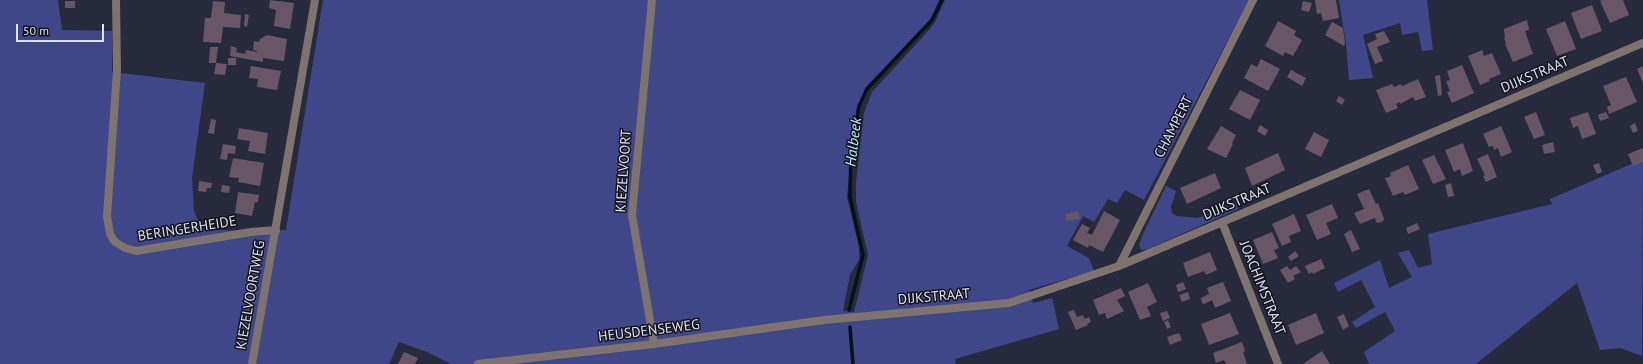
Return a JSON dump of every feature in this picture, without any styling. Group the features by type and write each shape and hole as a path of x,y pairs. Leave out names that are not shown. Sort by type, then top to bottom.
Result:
{"street":[{"name":"BERINGERHEIDE","path":"116,0 117,70 107,216 110,234 114,241 125,248 136,251 251,232 276,230"},
{"path":"276,230 314,0"},
{"name":"KIEZELVOORT","path":"652,0 632,215 654,344"},
{"name":"CHAMPERT","path":"1119,266 1253,0"},
{"name":"DIJKSTRAAT","path":"824,320 1009,303 1119,266 1643,43"},
{"name":"JOACHIMSTRAAT","path":"1222,222 1278,364"},
{"name":"KIEZELVOORTWEG","path":"252,364 276,230"},
{"name":"HEUSDENSEWEG","path":"478,364 654,344 824,320"}],"shaded area":[{"path":"0,0 58,0 62,30 112,31 112,72 205,83 192,178 194,211 202,230 269,231 286,230 323,0 939,0 930,20 865,88 858,107 854,127 847,197 859,247 859,260 850,274 843,311 854,312 868,255 856,202 856,183 864,113 872,92 930,29 935,22 945,0 1249,0 1144,200 1125,190 1117,203 1108,199 1094,222 1083,216 1067,246 1089,258 1094,271 1029,290 1033,303 1052,298 1059,329 955,359 956,364 451,364 427,352 399,342 389,364 0,364"},
{"path":"1339,0 1427,0 1433,50 1422,51 1418,32 1402,35 1400,23 1363,35 1373,78 1349,80 1346,44"},
{"path":"1643,159 1642,356 1620,348 1600,350 1577,283 1476,364 1369,364 1364,352 1395,331 1385,312 1356,328 1352,322 1375,307 1361,280 1338,292 1334,283 1380,260 1389,288 1412,277 1398,253 1409,250 1418,268 1432,264 1428,234 1552,204 1550,199"},
{"path":"1166,186 1176,191 1171,207 1172,213 1177,216 1197,218 1223,210 1236,203 1238,209 1148,249 1141,250 1139,245 1142,236"}],"building":[{"path":"270,0 294,3 290,29 274,26 276,10 269,8"},
{"path":"1315,0 1336,0 1339,18 1323,21 1321,13 1317,14"},
{"path":"1623,0 1629,15 1610,23 1600,1"},
{"path":"65,1 75,1 75,8 65,8"},
{"path":"213,1 225,2 224,13 241,15 240,28 223,27 221,43 203,42 205,18 211,18"},
{"path":"1303,1 1312,3 1309,12 1301,10"},
{"path":"1592,5 1602,31 1581,39 1571,13"},
{"path":"245,14 249,15 247,27 244,26"},
{"path":"1527,20 1529,30 1525,31 1533,54 1513,62 1505,44 1504,29"},
{"path":"1278,21 1296,31 1294,35 1302,40 1293,56 1285,52 1283,56 1265,46"},
{"path":"1565,21 1576,49 1557,56 1546,29"},
{"path":"1332,22 1343,28 1344,46 1325,35"},
{"path":"1384,31 1390,42 1377,47 1383,61 1375,64 1367,44 1377,39 1375,34"},
{"path":"267,35 287,39 284,61 263,58 263,62 230,56 231,46 237,48 236,52 245,54 246,50 257,52 253,50 254,41 259,42 260,39"},
{"path":"210,47 218,47 216,63 209,63"},
{"path":"1482,50 1484,56 1492,53 1501,74 1480,85 1468,56"},
{"path":"228,58 236,58 236,65 228,65"},
{"path":"1261,59 1280,69 1268,91 1244,78 1251,64 1257,67"},
{"path":"216,63 227,64 225,75 214,74"},
{"path":"1462,65 1474,93 1452,103 1447,92 1450,91 1446,81 1450,80 1447,71"},
{"path":"251,66 281,71 277,90 257,87 258,79 249,78"},
{"path":"1643,66 1643,83 1637,69"},
{"path":"1291,70 1306,78 1302,86 1287,77"},
{"path":"1440,75 1442,95 1438,96 1435,76"},
{"path":"1626,77 1637,102 1609,114 1607,107 1611,105 1603,86"},
{"path":"1418,79 1426,97 1415,101 1413,97 1400,104 1400,102 1396,104 1398,108 1386,113 1376,90 1392,84 1394,87 1401,84 1402,86"},
{"path":"1240,90 1260,100 1250,120 1229,109"},
{"path":"1339,96 1345,100 1342,105 1336,101"},
{"path":"1536,112 1545,135 1534,139 1524,117"},
{"path":"1588,112 1596,134 1582,139 1578,126 1573,128 1570,118"},
{"path":"1606,112 1609,118 1600,121 1598,115"},
{"path":"211,119 216,120 214,134 208,133"},
{"path":"1635,123 1638,131 1633,133 1630,126"},
{"path":"1260,125 1268,130 1265,136 1257,131"},
{"path":"1221,126 1236,135 1226,158 1207,149"},
{"path":"1501,126 1512,152 1501,157 1498,148 1494,150 1493,146 1489,147 1483,134"},
{"path":"239,128 268,133 265,154 248,151 250,141 237,139"},
{"path":"1314,132 1329,140 1321,157 1305,149"},
{"path":"1553,142 1555,152 1544,154 1542,145"},
{"path":"1463,143 1473,171 1462,176 1460,169 1454,172 1445,150"},
{"path":"223,144 236,146 235,154 228,153 227,160 220,159"},
{"path":"1643,148 1643,162 1633,166 1628,154"},
{"path":"1278,153 1285,170 1252,186 1245,168"},
{"path":"1488,154 1497,177 1486,182 1483,176 1485,175 1477,159"},
{"path":"1434,155 1446,179 1433,184 1422,160"},
{"path":"233,158 264,163 260,186 238,182 239,178 229,177"},
{"path":"1599,163 1602,172 1597,174 1593,165"},
{"path":"1408,165 1419,189 1405,195 1403,192 1393,196 1385,178 1391,176 1390,173"},
{"path":"1215,173 1221,188 1187,204 1180,188"},
{"path":"199,181 212,183 211,188 207,188 206,192 198,191"},
{"path":"1451,183 1454,196 1448,197 1445,185"},
{"path":"222,185 230,186 229,193 221,192"},
{"path":"1369,189 1376,204 1378,203 1384,219 1379,223 1376,222 1375,218 1360,224 1354,213 1364,209 1357,194"},
{"path":"238,192 259,195 258,202 255,202 252,216 235,213"},
{"path":"1332,204 1338,218 1326,223 1331,234 1317,240 1306,215"},
{"path":"1078,211 1080,219 1066,221 1065,214"},
{"path":"1104,211 1120,220 1103,252 1089,245 1088,248 1073,240 1082,224 1090,228 1087,233 1092,235"},
{"path":"1294,214 1301,231 1289,236 1291,242 1282,246 1272,224"},
{"path":"1417,223 1420,229 1408,234 1406,228"},
{"path":"1351,230 1360,249 1352,252 1344,234"},
{"path":"1272,232 1279,248 1274,250 1278,258 1263,264 1253,240"},
{"path":"1295,251 1299,256 1291,261 1288,257"},
{"path":"1210,252 1217,270 1206,275 1204,271 1188,277 1183,263"},
{"path":"1321,259 1325,268 1313,274 1312,272 1309,274 1305,266"},
{"path":"1287,266 1290,270 1296,266 1301,272 1293,276 1295,279 1288,283 1280,270"},
{"path":"1183,282 1186,289 1178,292 1176,285"},
{"path":"1223,282 1231,301 1215,308 1212,300 1204,304 1202,303 1201,298 1209,294 1207,288"},
{"path":"1148,283 1157,302 1147,307 1151,316 1140,320 1128,292"},
{"path":"1121,288 1125,296 1117,300 1124,311 1107,319 1105,313 1099,315 1093,300"},
{"path":"1188,292 1190,299 1182,302 1179,295"},
{"path":"1074,310 1077,317 1083,315 1085,319 1089,317 1091,322 1087,324 1088,325 1076,330 1068,312"},
{"path":"1167,311 1170,318 1163,321 1160,313"},
{"path":"1230,313 1239,334 1209,345 1201,324"},
{"path":"1316,313 1324,333 1296,345 1288,325"},
{"path":"1344,314 1349,326 1343,330 1337,317"},
{"path":"1168,320 1171,327 1167,329 1164,322"},
{"path":"1179,333 1182,340 1170,345 1167,337"},
{"path":"1242,342 1245,351 1243,352 1247,364 1226,364 1224,360 1216,363 1213,353"},
{"path":"1322,351 1330,364 1303,364"},
{"path":"404,352 418,358 415,364 398,364"}],"waterway":[{"name":"Halbeek","path":"849,310 863,255 850,197 851,152 859,106 867,89 932,20 942,0"},
{"name":"Halbeek","path":"850,327 853,364"}]}
